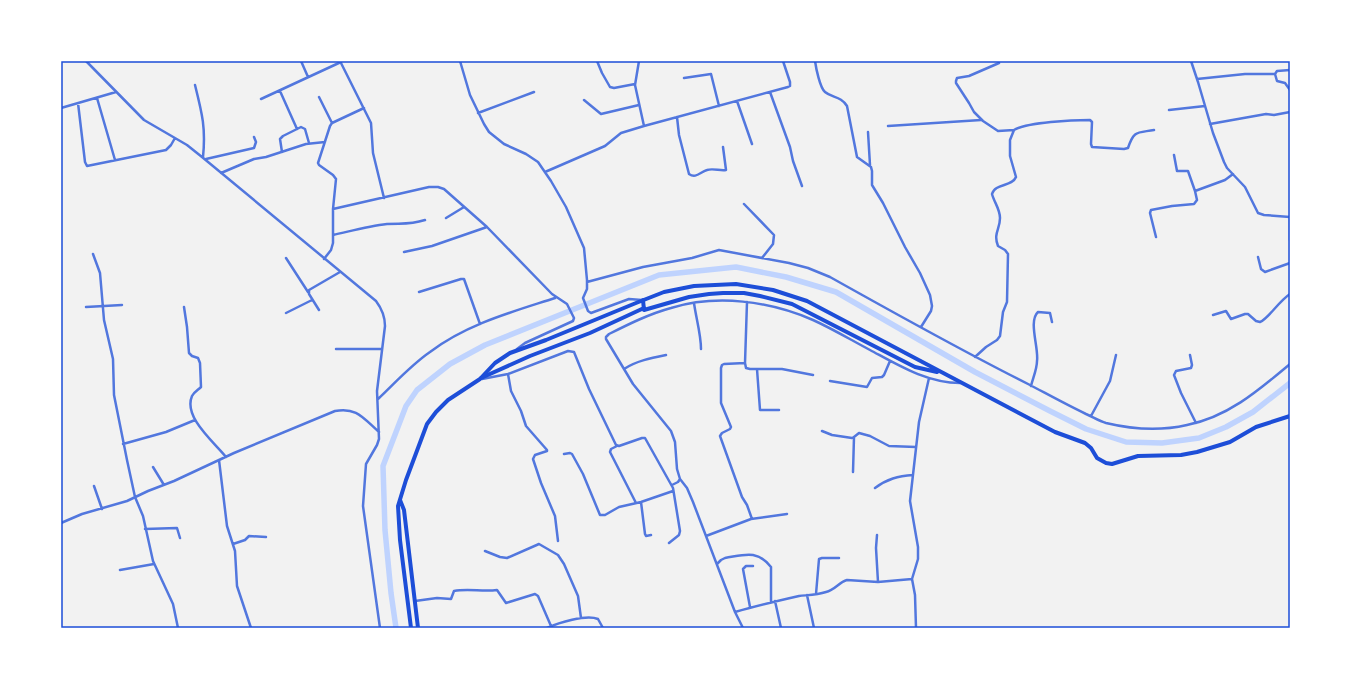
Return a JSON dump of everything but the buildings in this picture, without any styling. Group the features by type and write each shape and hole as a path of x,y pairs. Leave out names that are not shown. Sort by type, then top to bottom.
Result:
{"main road":[{"path":"480,379 502,358 515,351 570,331 656,295 684,288 714,284 736,284 773,290 795,296 818,306 1055,432 1085,443 1091,448 1097,458 1106,463 1118,462 1138,456 1181,455 1197,452 1230,442 1256,427 1290,416"},
{"path":"411,628 399,532 398,511 400,499 427,424 448,400 480,379 530,356 590,333 644,308 644,310 689,297 709,294 737,293 760,296 792,304 915,367 943,373"},
{"path":"643,300 644,308"},
{"path":"400,499 404,510 418,628"}],"street":[{"path":"86,61 144,120 187,145 204,158 376,301 383,311 385,326 378,380 379,432 377,445 366,464 363,506 380,628"},
{"path":"301,61 308,77"},
{"path":"261,99 340,61 371,123 373,153 384,198"},
{"path":"460,61 465,80 478,113 489,132 504,144 532,157 538,162 546,172 566,206 583,243 586,259 587,282 583,300 588,311 591,313 629,299 643,300"},
{"path":"597,61 610,87 614,88 635,84"},
{"path":"640,61 635,84 644,126"},
{"path":"546,172 605,146 621,133 790,86 783,61"},
{"path":"815,61 817,72 824,90 828,94 840,99 847,106 857,157 870,166"},
{"path":"1190,61 1224,162 1232,174 1245,187 1258,213 1264,215 1290,217 1290,240"},
{"path":"999,63 969,76 957,78 956,81 957,86 967,98 974,112 981,120 998,131 1014,130 1039,123 1090,120 1092,122 1092,147 1124,149 1128,148 1131,138 1135,133 1154,130"},
{"path":"1197,79 1245,74 1275,74 1277,71 1290,70"},
{"path":"684,78 711,74 719,106"},
{"path":"1275,74 1277,81 1285,83 1290,90"},
{"path":"195,85 204,124 204,158"},
{"path":"280,91 297,129"},
{"path":"61,108 116,92"},
{"path":"478,113 534,92"},
{"path":"770,92 790,147 802,186"},
{"path":"319,97 332,123"},
{"path":"97,98 115,160"},
{"path":"584,100 594,110 601,114 639,105"},
{"path":"737,101 752,144"},
{"path":"78,103 86,165 90,166 166,150 175,138"},
{"path":"1169,110 1205,106"},
{"path":"324,259 333,246 335,178 318,164 332,123 364,108"},
{"path":"1210,124 1266,114 1274,115 1290,112"},
{"path":"677,117 682,148 689,174 691,176 696,176 711,169 726,170 723,147"},
{"path":"888,126 981,120"},
{"path":"282,152 280,139 282,136 303,127 309,144"},
{"path":"975,357 1000,336 1003,312 1007,302 1008,254 997,244 996,235 1000,218 992,194 995,189 1015,180 1016,177 1010,156 1010,140 1014,130"},
{"path":"868,132 872,185 890,215 930,295 932,306 931,311 921,327"},
{"path":"204,158 254,148 256,142 254,137"},
{"path":"221,173 254,159 266,157 309,144 325,142"},
{"path":"1156,237 1150,213 1151,210 1194,204 1197,200 1188,170 1177,171 1174,155"},
{"path":"1195,191 1224,180 1232,174"},
{"path":"334,209 429,187 444,189 487,227 555,297 568,305 574,318 572,322 525,343 515,351"},
{"path":"744,204 774,235 773,244 762,258"},
{"path":"446,218 464,207"},
{"path":"334,235 388,224 410,224 425,220"},
{"path":"404,252 432,246 487,227"},
{"path":"587,282 643,267 692,258 719,250 808,268 830,277 975,357 1091,416 1104,422 1130,427 1161,428 1187,425 1213,418 1233,408 1258,391 1290,364"},
{"path":"93,254 100,273 102,306 113,359 114,395 135,497 143,516 154,564 173,604 178,628"},
{"path":"1258,257 1262,269 1265,272 1290,263"},
{"path":"286,258 319,310"},
{"path":"308,292 340,272"},
{"path":"420,292 464,279 480,324"},
{"path":"1213,315 1226,311 1231,319 1248,314 1256,321 1260,322 1263,321 1278,304 1290,294"},
{"path":"378,399 429,352 457,334 480,324 555,297"},
{"path":"286,313 312,300"},
{"path":"742,628 687,488 680,479 677,469 673,434 665,422 640,394 606,342 607,336 632,323 672,308 716,300 747,302 775,308 814,320 890,361 920,375 950,383 962,383"},
{"path":"747,302 746,368 782,369 813,375"},
{"path":"694,303 701,339 701,349"},
{"path":"86,307 122,305"},
{"path":"184,307 187,327 188,353 198,358 200,363 201,387 191,398 192,410 195,420 226,457"},
{"path":"1031,386 1038,359 1034,327 1035,315 1038,312 1050,313 1052,322"},
{"path":"336,349 382,349"},
{"path":"480,379 508,374 568,351 574,352 589,389 617,446"},
{"path":"624,369 643,360 666,355"},
{"path":"1091,416 1110,381 1116,355"},
{"path":"1190,355 1192,365 1191,368 1176,371 1174,375 1196,423"},
{"path":"830,381 868,387 872,378 882,377 884,375 890,361"},
{"path":"745,363 722,365 720,399 731,427 720,436 742,497 752,519"},
{"path":"757,369 760,410 779,410"},
{"path":"508,374 511,391 521,411 526,426 547,450 535,455 533,459 555,516 558,541"},
{"path":"916,628 915,595 912,579 918,555 918,538 910,505 920,414 929,378"},
{"path":"61,523 82,514 121,503 318,418 341,410 356,413 379,432"},
{"path":"123,444 166,432 195,420"},
{"path":"822,431 832,435 854,437 859,433 870,436 889,446 916,447"},
{"path":"852,472 854,437"},
{"path":"636,503 630,488 610,452 612,448 645,438 674,490 680,531 669,543"},
{"path":"564,454 572,454 583,474 600,515 603,516 619,507 641,502 674,490"},
{"path":"219,460 227,526 235,551 238,591 252,628"},
{"path":"153,468 164,485"},
{"path":"875,488 884,481 913,475"},
{"path":"672,485 680,479"},
{"path":"94,486 102,509"},
{"path":"641,502 645,534 646,536 651,535"},
{"path":"706,536 752,519 787,514"},
{"path":"146,529 177,528 180,538"},
{"path":"877,535 876,548 878,582"},
{"path":"233,544 245,540 249,536 266,537"},
{"path":"485,551 507,558 539,544 556,554 564,564 577,593 581,618"},
{"path":"717,564 725,558 753,554 758,556 771,567 773,602 781,628"},
{"path":"816,594 820,558 839,558"},
{"path":"120,570 154,564"},
{"path":"750,608 743,569 746,566 753,566"},
{"path":"735,612 773,602 831,591 845,581 878,582 912,579"},
{"path":"415,601 437,598 451,599 454,591 464,589 487,591 496,590 506,603 535,594 538,596 551,626"},
{"path":"807,595 814,628"},
{"path":"547,628 581,618 596,618 599,620 603,628"}],"waterway":[{"path":"396,628 385,530 383,466 406,406 417,390 450,364 485,345 659,275 736,267 786,277 836,292 975,372 1050,411 1086,429 1126,442 1162,443 1199,438 1226,427 1253,412 1290,383"}]}
